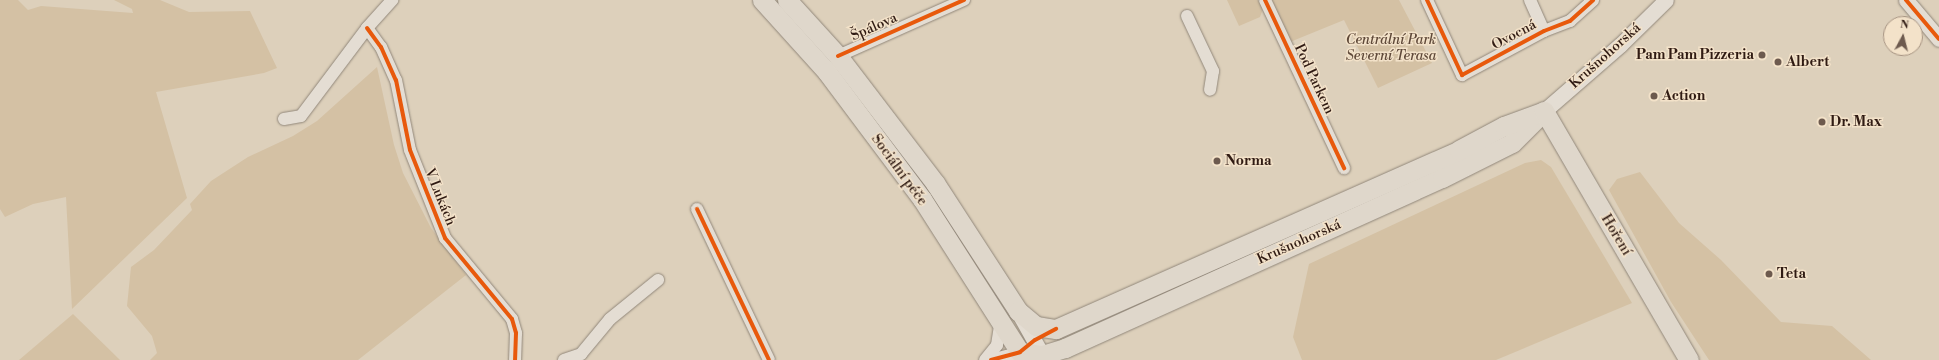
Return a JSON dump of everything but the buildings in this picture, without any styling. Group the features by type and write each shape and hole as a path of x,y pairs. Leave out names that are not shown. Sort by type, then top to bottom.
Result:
{"main road":[{"name":"Sociální péče","path":"762,0 827,72 908,180 1001,320 1034,352"},
{"name":"Sociální péče","path":"787,0 838,56 935,183 1018,311"},
{"name":"Krušnohorská","path":"1056,329 1458,150 1504,126 1544,111"},
{"name":"Krušnohorská","path":"1034,352 1064,354 1467,167 1512,143 1544,111"},
{"name":"Hoření","path":"1544,111 1689,360"},
{"path":"1018,311 1036,326 1056,329"}],"street":[{"path":"284,119 300,116 367,28 392,0"},
{"name":"Špálova","path":"838,56 964,0"},
{"name":"Pod Parkem","path":"1265,0 1344,168"},
{"name":"Ovocná","path":"1427,0 1462,75 1544,31 1570,21 1593,0"},
{"path":"1530,0 1544,31"},
{"name":"Krušnohorská","path":"1544,111 1620,45 1666,0"},
{"path":"1906,0 1939,39"},
{"path":"1187,16 1213,71 1210,90"},
{"name":"V Lukách","path":"367,28 381,47 396,80 410,150 445,238 512,319 516,333 515,360"},
{"path":"697,209 769,360"},
{"path":"564,360 581,354 610,319 658,280"},
{"name":"Sociální péče","path":"1018,311 1034,352"},
{"path":"985,360 997,345 1001,320"},
{"name":"Krušnohorská","path":"1034,352 1056,329"},
{"path":"991,360 1034,352"}],"green space":[{"path":"0,0 18,0 28,10 41,6 133,13 132,9 114,0 160,0 189,12 250,11 277,68 264,73 156,92 187,198 72,309 66,197 33,204 5,217 0,209"},
{"path":"1227,0 1259,0 1263,9 1260,17 1239,26"},
{"name":"Centrální Park Severní Terasa","path":"1271,0 1399,0 1432,63 1378,88 1344,20 1290,42"},
{"path":"377,67 394,145 403,173 431,228 466,275 358,360 150,360 157,353 152,336 127,306 131,267 154,250 192,210 190,204 211,181 248,157 293,136 317,121"},
{"path":"1541,160 1551,167 1632,303 1496,360 1302,360 1293,337 1309,264 1525,163"},
{"path":"1640,172 1679,223 1721,260 1781,322 1832,326 1871,360 1709,360 1671,302 1609,190 1617,179"},
{"path":"73,314 120,360 19,360"}],"cycle path":[{"path":"838,56 964,0"},
{"path":"1265,0 1344,168"},
{"path":"1427,0 1462,75 1544,31 1570,21 1593,0"},
{"path":"1906,0 1939,39"},
{"path":"367,28 381,47 396,80 410,150 445,238 512,319 516,333 515,360"},
{"path":"697,209 769,360"},
{"path":"991,360 1020,352 1035,340 1056,329"}],"place":[{"name":"Pam Pam Pizzeria","path":"1762,55"},
{"name":"Albert","path":"1778,62"},
{"name":"Action","path":"1654,96"},
{"name":"Dr. Max","path":"1822,122"},
{"name":"Norma","path":"1217,161"},
{"name":"Teta","path":"1769,274"}]}
